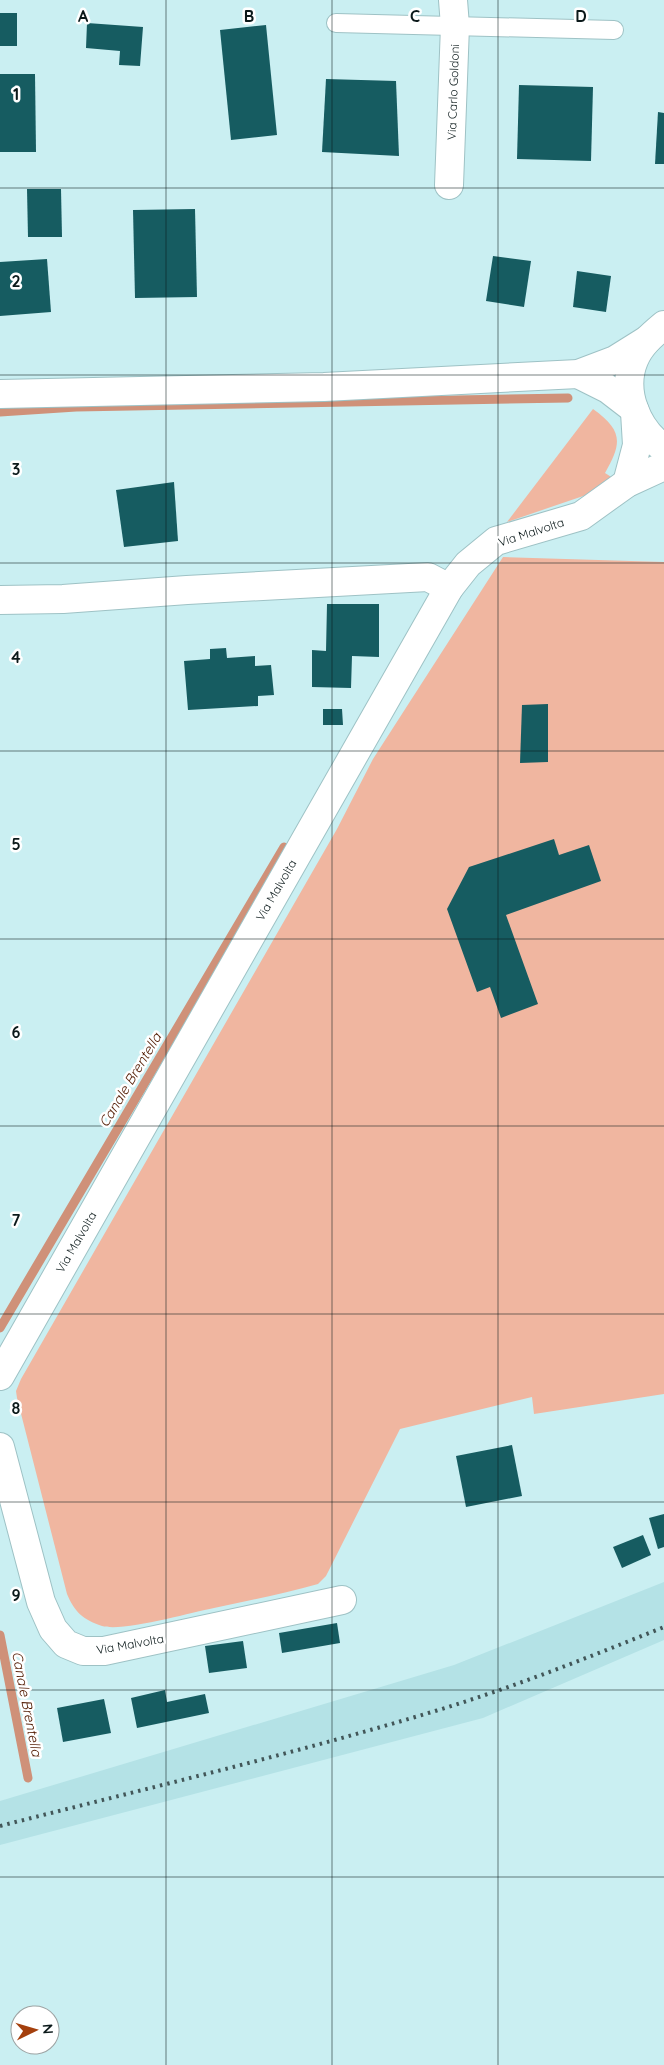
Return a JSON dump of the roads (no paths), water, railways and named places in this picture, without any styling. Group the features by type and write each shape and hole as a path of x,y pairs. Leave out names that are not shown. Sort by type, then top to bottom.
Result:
{"street":[{"name":"Via Carlo Goldoni","path":"449,185 454,13"},
{"path":"0,394 324,387 578,374 615,360 655,333"},
{"path":"627,483 638,445 630,391 633,361 655,333"},
{"path":"578,374 608,389 634,410 649,436 664,448"},
{"name":"Via Malvolta","path":"0,1376 449,588 468,564 496,542 581,516 627,483 664,466"},
{"path":"0,600 63,599 187,590 428,577 449,588"},
{"name":"Via Malvolta","path":"0,1447 41,1602 53,1629 66,1644 83,1651 104,1651 342,1600"}],"lane":[{"path":"336,23 454,13 614,30"}],"waterway":[{"path":"0,412 76,407 568,398"},
{"name":"Canale Brentella","path":"0,1328 284,847"},
{"name":"Canale Brentella","path":"0,1635 28,1778"}],"railway":[{"path":"0,1826 279,1755 445,1708 528,1680 664,1627"}]}
